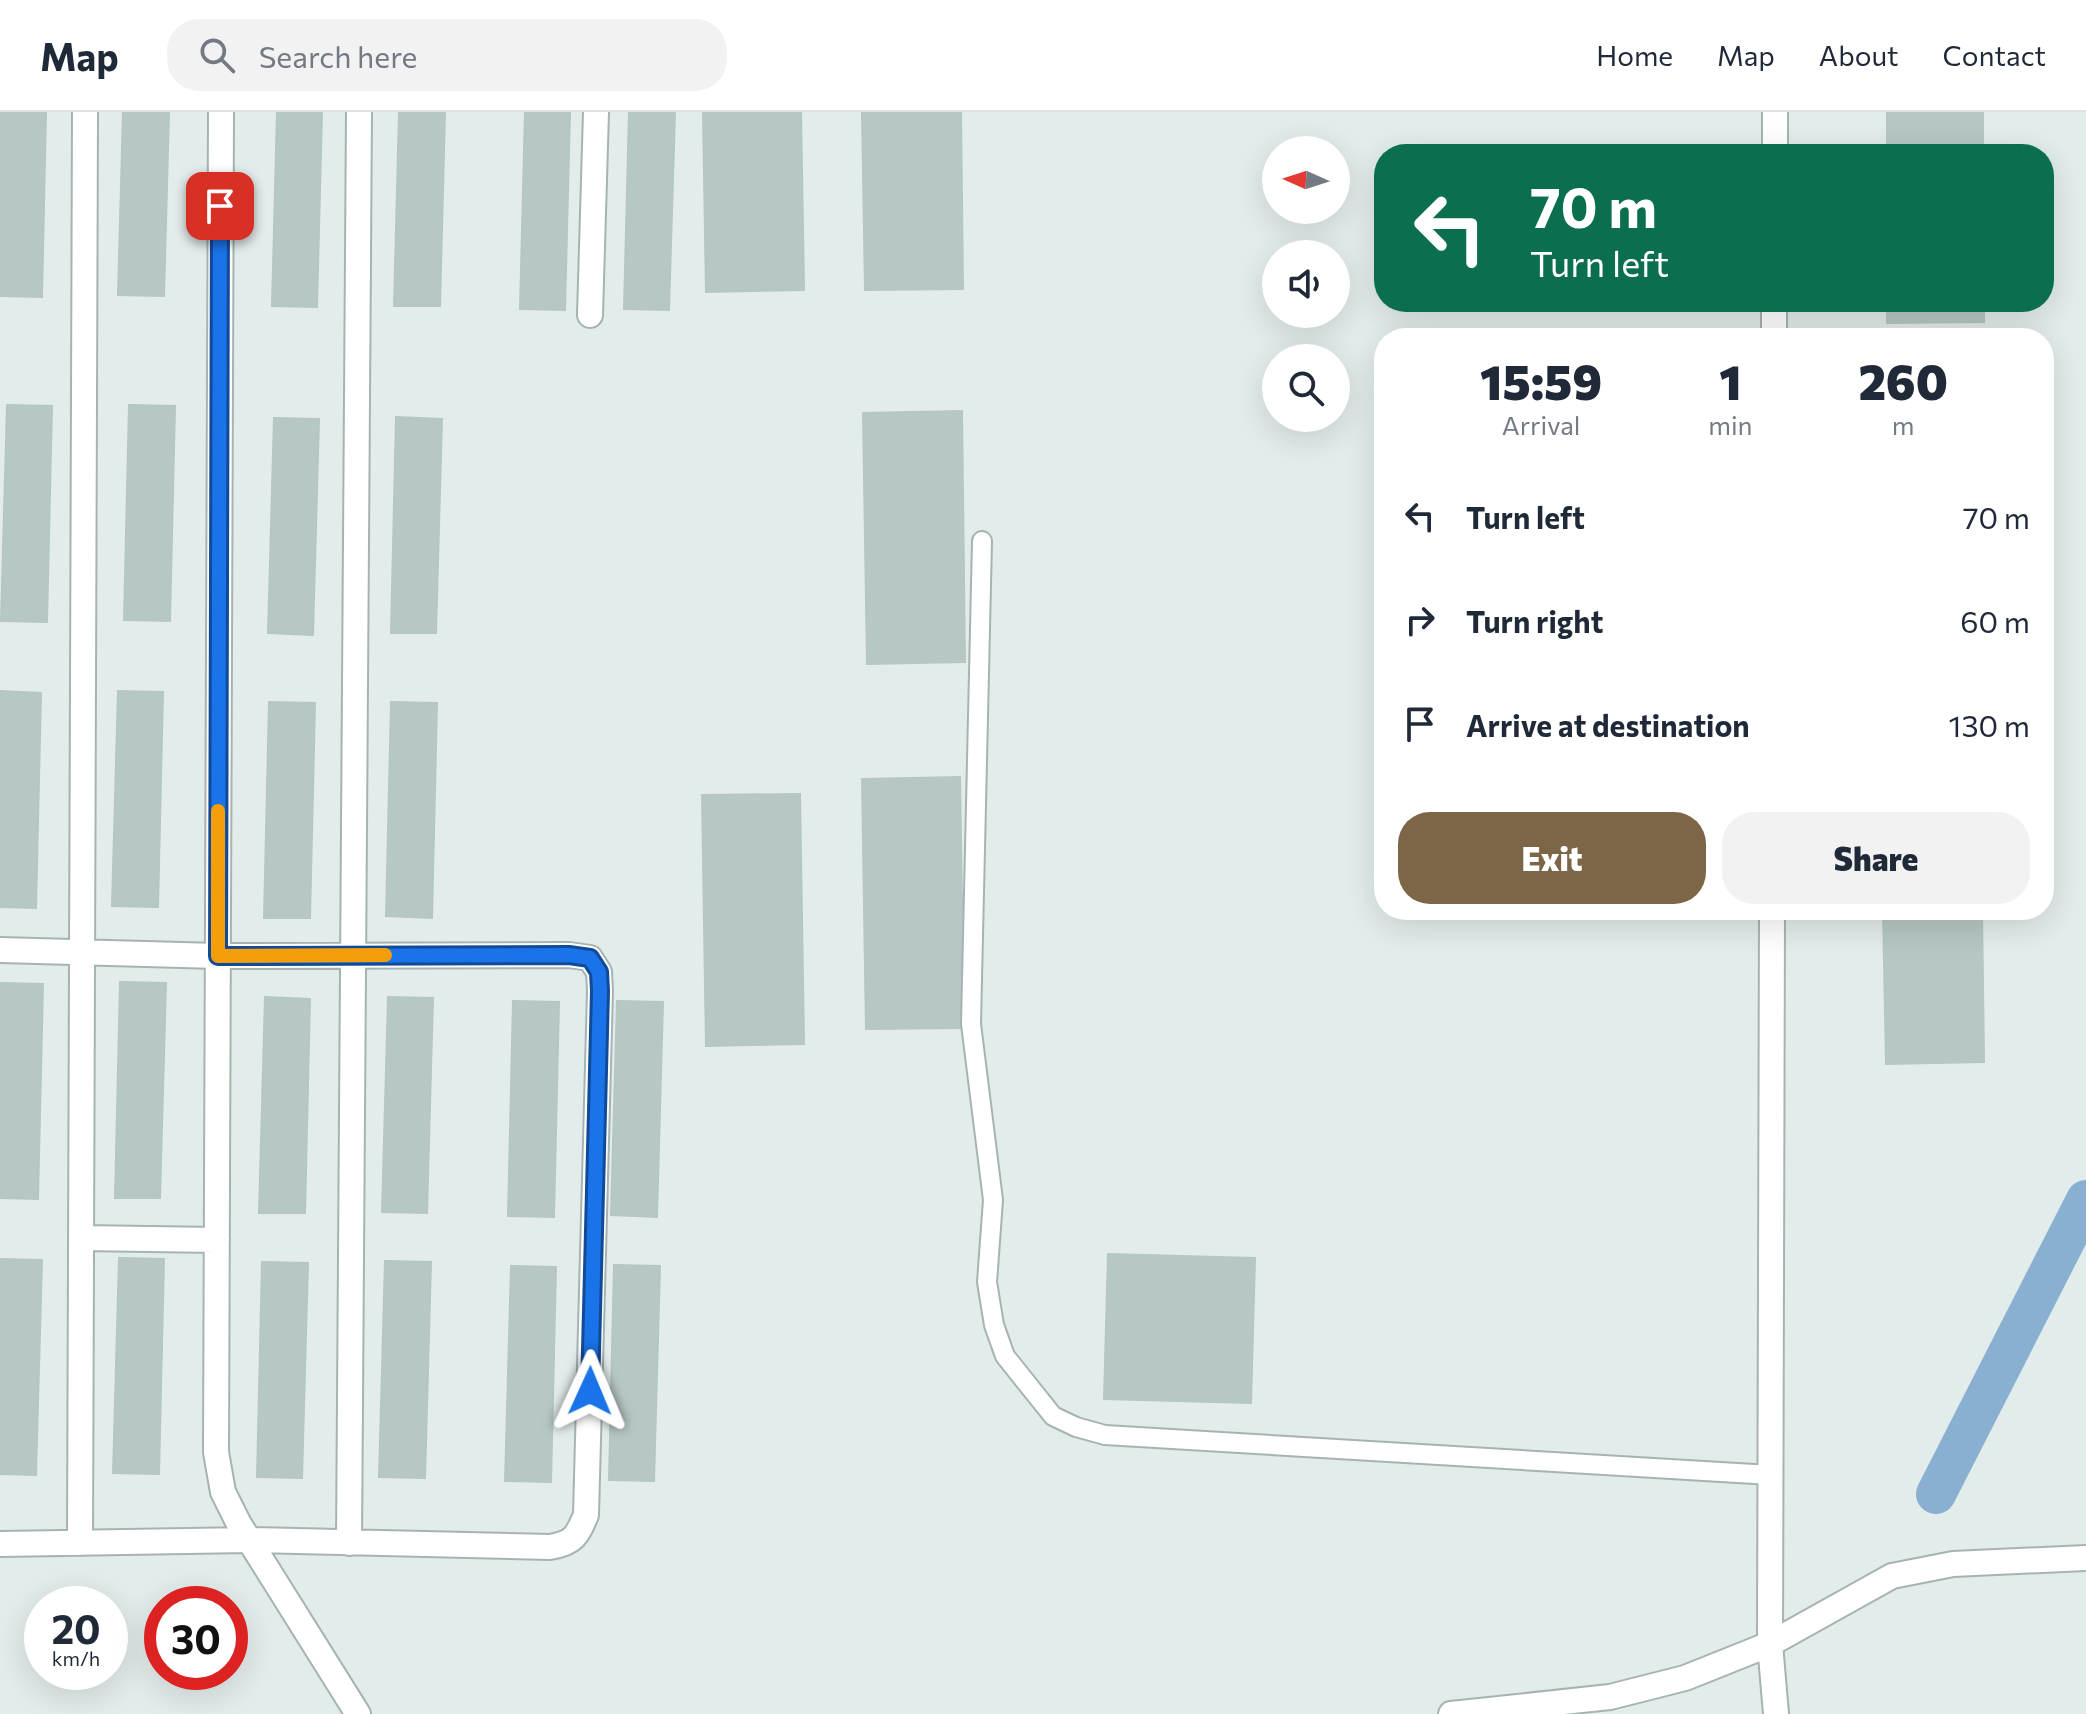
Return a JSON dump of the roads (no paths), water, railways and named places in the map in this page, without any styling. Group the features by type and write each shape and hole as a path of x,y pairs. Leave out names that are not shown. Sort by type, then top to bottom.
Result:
{"street":[{"path":"80,1543 85,112"},
{"path":"221,112 216,1452 223,1492 249,1540 358,1714"},
{"path":"349,1543 359,112"},
{"path":"590,315 596,112"},
{"path":"1775,112 1775,144"},
{"path":"1772,920 1770,1644 1776,1714"},
{"path":"0,950 218,956 579,956 590,958 599,972 600,991 586,1515 578,1534 567,1544 550,1547 249,1540 0,1544"},
{"path":"81,1238 217,1240"},
{"path":"1451,1714 1610,1697 1685,1678 1770,1644 1892,1576 1953,1564 2086,1558"}],"lane":[{"path":"982,541 971,1024 993,1200 987,1282 994,1325 1005,1356 1053,1416 1076,1427 1105,1435 1771,1475"}],"waterway":[{"path":"1936,1494 2086,1200"}]}
